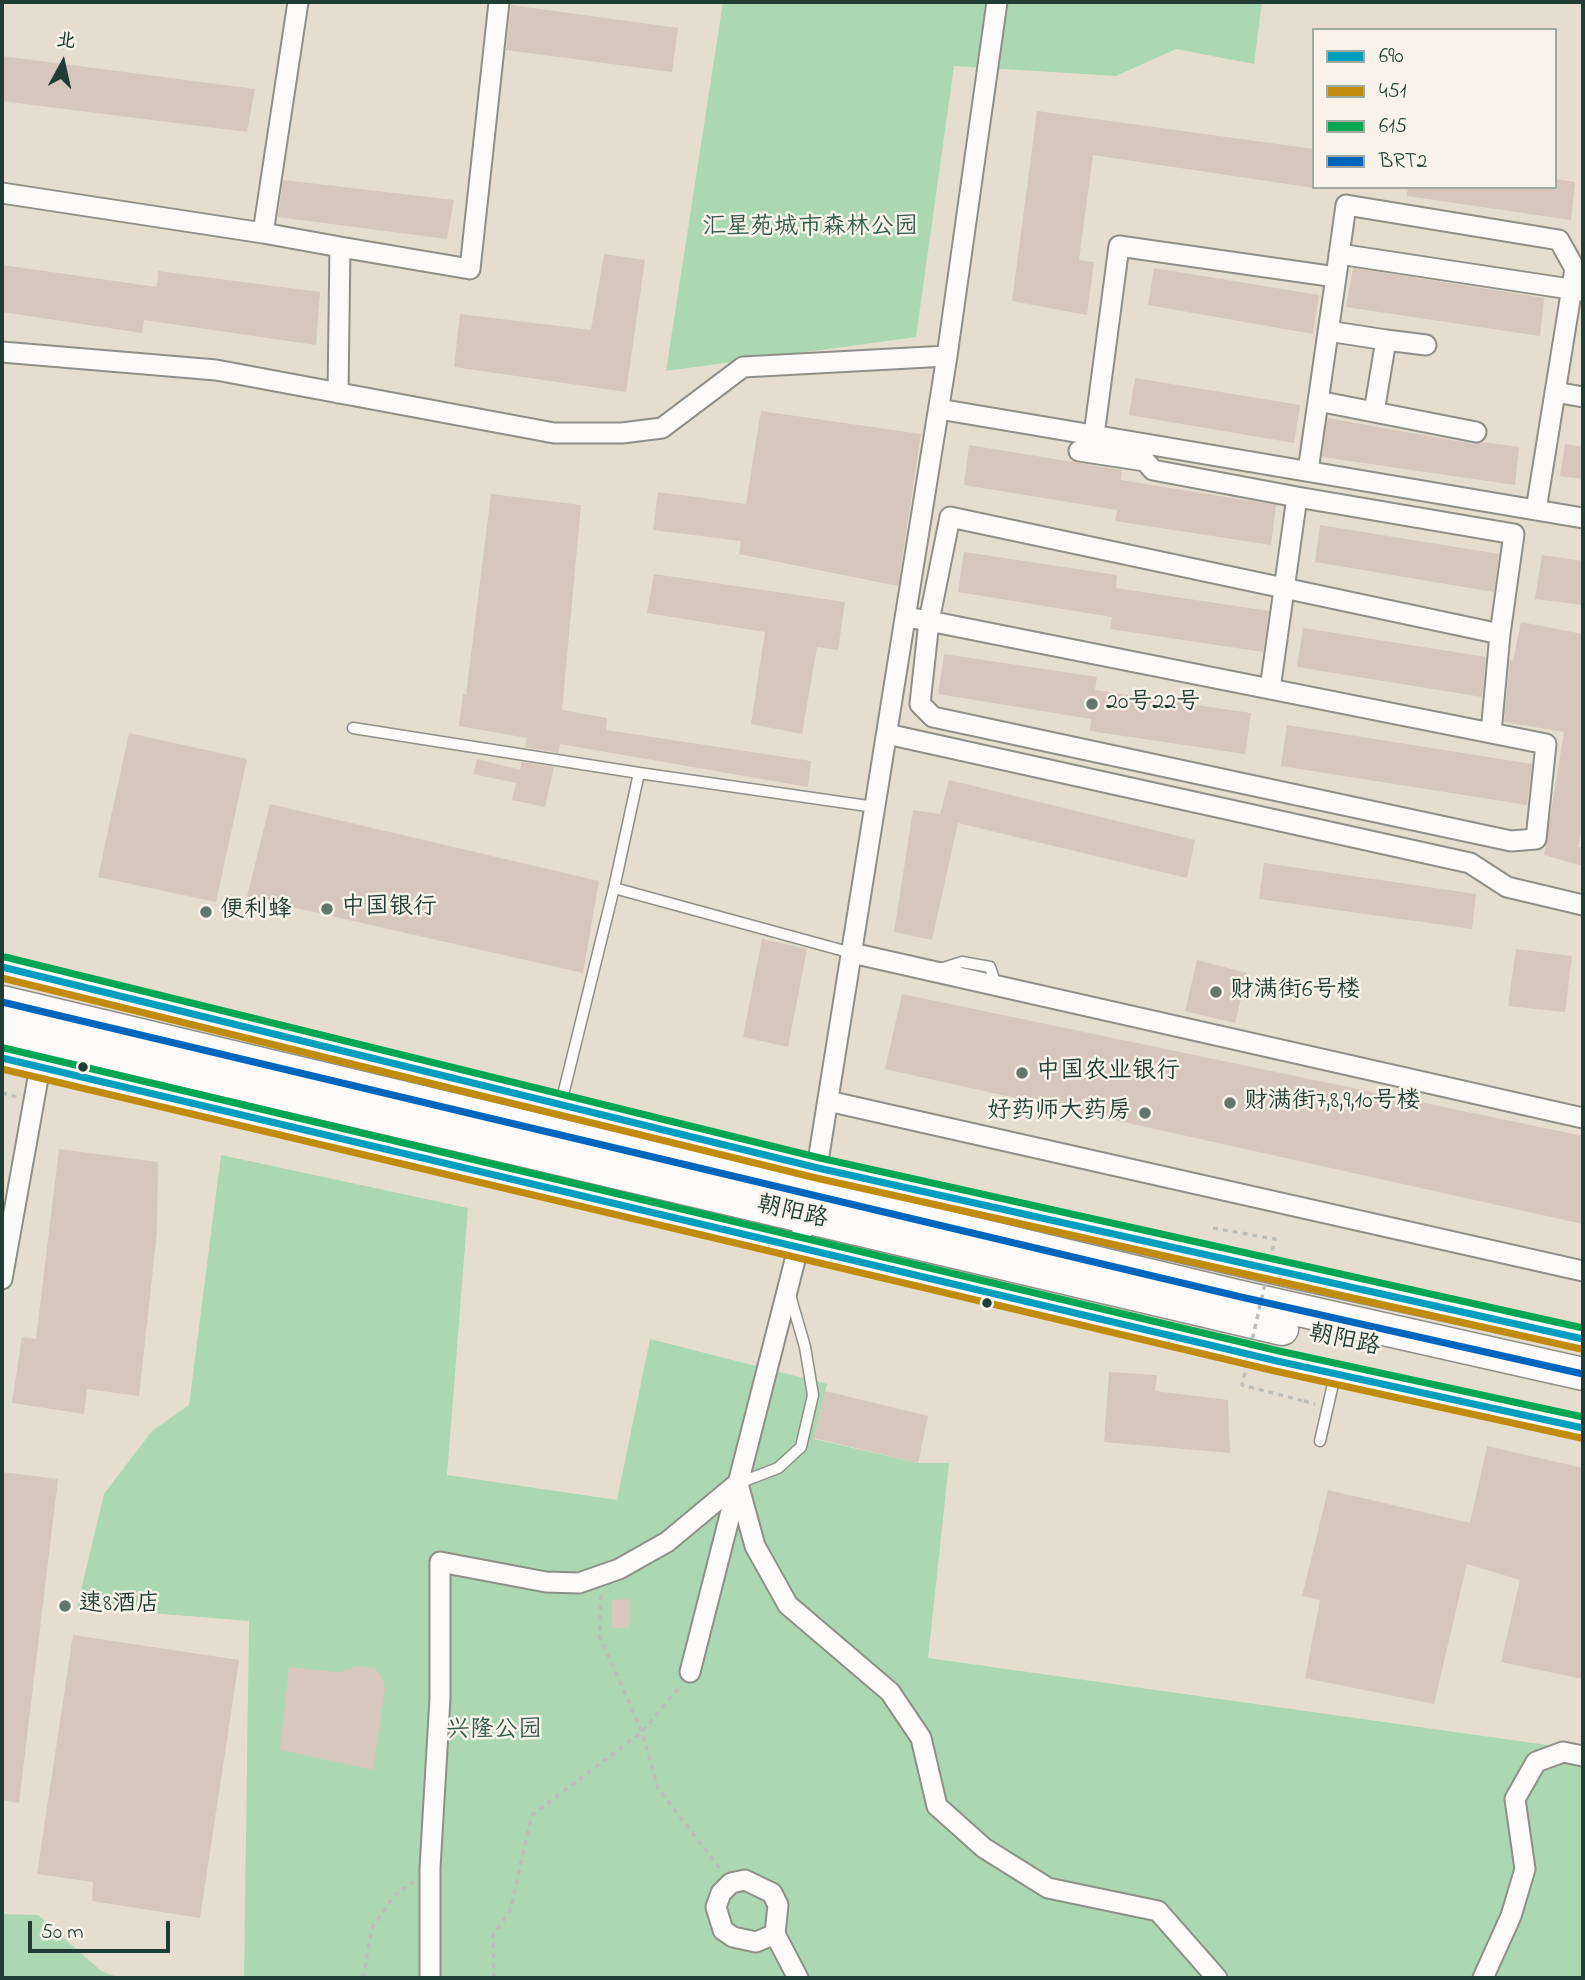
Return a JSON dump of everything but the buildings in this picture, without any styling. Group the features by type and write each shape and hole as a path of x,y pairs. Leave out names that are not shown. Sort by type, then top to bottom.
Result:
{"highway":[{"name":"朝阳路","path":"2,1002 1583,1374"},
{"name":"朝阳路","path":"2,1028 812,1193 1237,1319 1583,1395"}],"street":[{"path":"263,233 298,2"},
{"path":"2,193 263,233 470,269 499,2"},
{"path":"690,1672 789,1292 812,1193 939,409 997,2"},
{"path":"1308,471 1346,205 1559,240 1575,269 1577,290 1555,392 1536,510"},
{"path":"1094,435 1119,246 1336,277"},
{"path":"338,393 340,247"},
{"path":"1339,254 1577,290"},
{"path":"1328,331 1426,345"},
{"path":"1374,412 1386,340"},
{"path":"2,352 216,370 554,433 622,433 662,428 743,367 947,356"},
{"path":"1555,392 1583,397"},
{"path":"1318,401 1476,432"},
{"path":"939,409 1583,518"},
{"path":"1080,451 1145,461 1153,470 1514,534 1500,634 1491,733"},
{"path":"1270,689 1297,497"},
{"path":"906,617 929,621 1546,744 1536,839 1511,841 933,717 920,704 929,621 950,517 1500,634"},
{"path":"887,734 1470,863 1507,887 1583,905"},
{"path":"852,953 1583,1118"},
{"name":"朝阳路","path":"2,967 561,1103 812,1193 1296,1277 1583,1339"},
{"name":"朝阳路","path":"2,1058 799,1249 1336,1374 1583,1428"},
{"path":"2,1279 40,1067"},
{"path":"828,1101 1583,1271"},
{"path":"430,1978 430,1868 440,1698 440,1562 546,1582 579,1583 601,1576 667,1542 738,1483"},
{"path":"738,1483 755,1546 788,1605 890,1692 921,1738 937,1806 984,1848 1048,1888 1158,1911 1217,1978"},
{"path":"1483,1978 1511,1916 1525,1869 1515,1799 1536,1762 1563,1752 1583,1756"},
{"path":"775,1934 757,1942 733,1937 723,1930 716,1907 721,1893 731,1883 745,1880 772,1893 778,1905 775,1934 799,1978"}],"lane":[{"path":"354,728 875,807"},
{"path":"561,1103 614,888 639,773"},
{"path":"614,888 852,953"},
{"path":"738,1483 778,1468 801,1447 813,1395 805,1348 789,1292"},
{"path":"1320,1441 1336,1374"}],"path":[{"path":"1213,1228 1275,1240 1242,1385 1304,1401"},
{"path":"601,1576 600,1637 624,1684 642,1732 658,1788 731,1883"},
{"path":"494,1978 493,1936 510,1911 532,1815 642,1732 690,1672"},
{"path":"363,1978 372,1928 394,1896 430,1868"}],"green space":[{"name":"汇星苑城市森林公园","path":"723,2 1262,2 1254,64 1176,49 1116,76 954,66 916,337 666,371"},
{"name":"兴隆公园","path":"221,1155 468,1208 447,1475 617,1500 650,1339 827,1384 814,1439 918,1463 949,1463 928,1658 1583,1750 1583,1978 244,1978 249,1621 77,1607 104,1494 152,1431 189,1405"},
{"path":"2,1914 38,1915 101,1971 120,1978 2,1978"}],"transit line":[{"name":"615","path":"5,957 820,1158 1583,1328"},
{"name":"690","path":"2,967 818,1168 1583,1339"},
{"name":"451","path":"2,978 816,1178 1581,1349"},
{"name":"BRT2","path":"2,1002 1241,1297 1583,1374"},
{"name":"615","path":"4,1048 1279,1351 1583,1417"},
{"name":"690","path":"2,1058 1277,1361 1583,1428"},
{"name":"451","path":"2,1069 1275,1371 1581,1438"}],"place":[{"name":"20号22号","path":"1092,704"},
{"name":"中国银行","path":"327,909"},
{"name":"便利蜂","path":"206,912"},
{"name":"财满街6号楼","path":"1216,992"},
{"name":"中国农业银行","path":"1022,1073"},
{"name":"财满街7,8,9,10号楼","path":"1230,1103"},
{"name":"好药师大药房","path":"1145,1113"},
{"name":"速8酒店","path":"65,1606"}]}
